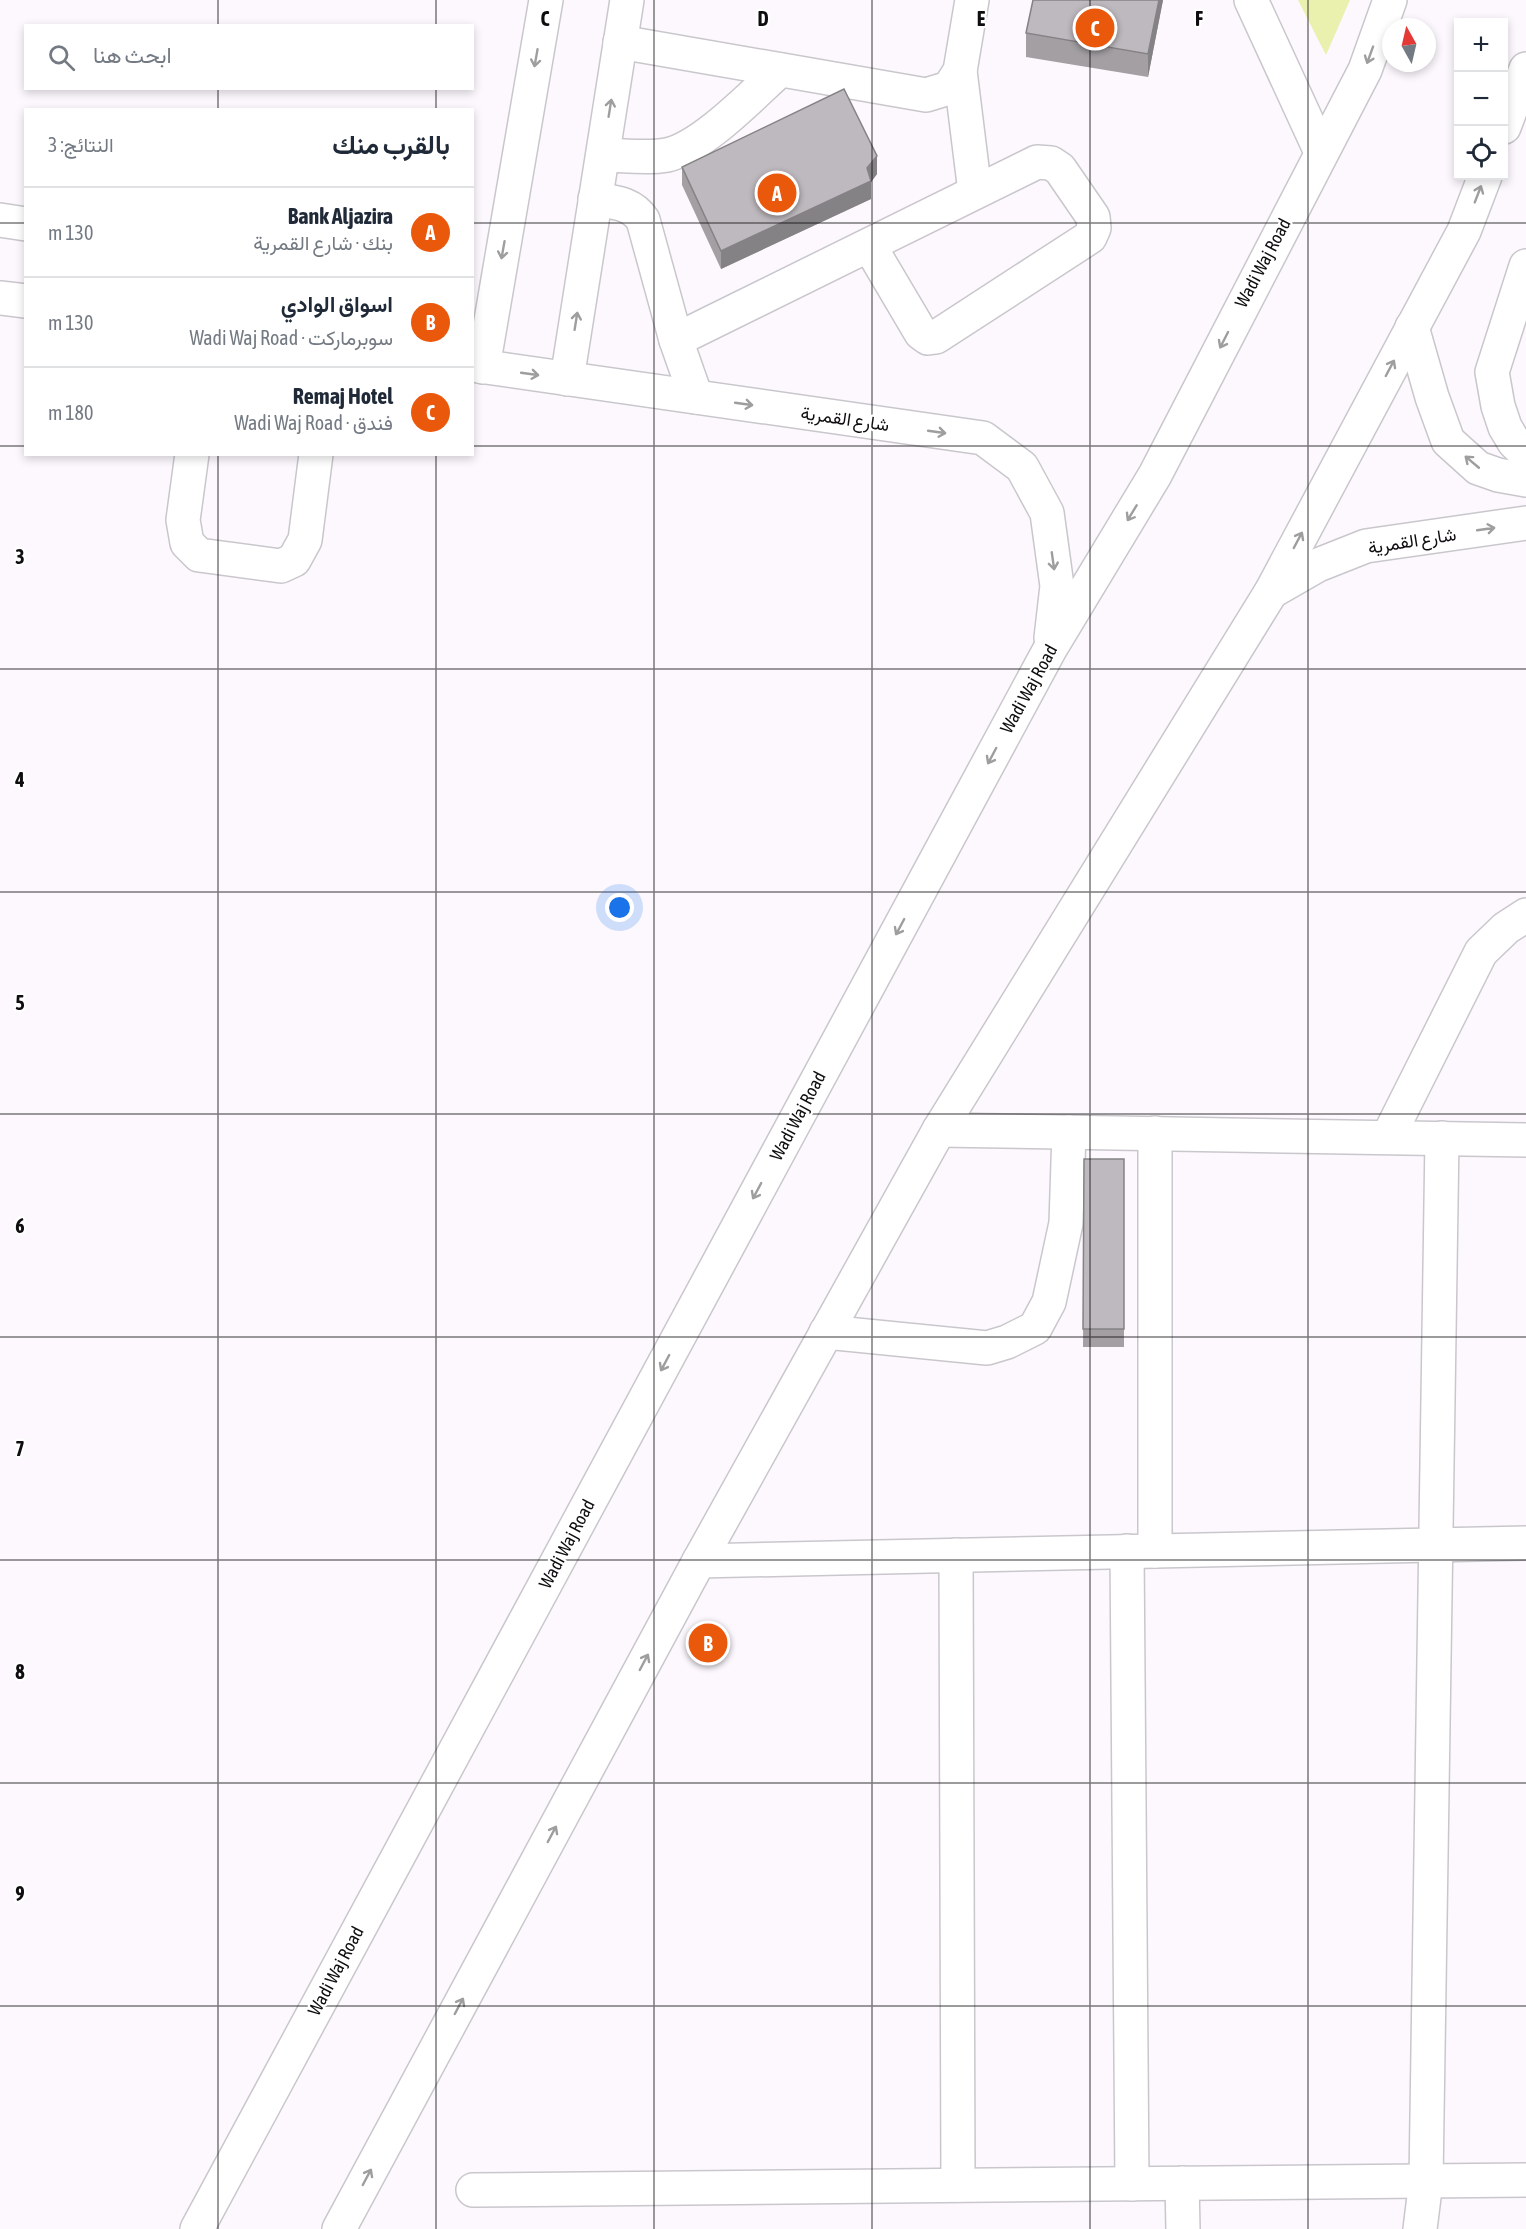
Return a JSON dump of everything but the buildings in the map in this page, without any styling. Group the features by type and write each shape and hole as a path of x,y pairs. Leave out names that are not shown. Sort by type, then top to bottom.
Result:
{"street":[{"path":"478,366 546,0"},
{"path":"567,379 627,0"},
{"path":"972,0 960,71 975,192"},
{"path":"1251,0 1321,152"},
{"name":"Wadi Waj Road","path":"197,2229 1050,649 1155,475 1365,70 1390,0"},
{"path":"620,42 926,94 948,88 960,71"},
{"path":"1503,126 1526,69"},
{"path":"603,155 664,156 684,150 701,140 780,70"},
{"path":"676,340 975,192 1037,162 1051,163 1060,169 1093,217 1094,228 1090,237 936,337 928,338 921,333 868,245"},
{"path":"339,2229 699,1561 939,1130 1271,592 1464,231 1483,180"},
{"path":"595,199 628,205 638,212 643,220 676,340 696,397"},
{"path":"0,220 24,224"},
{"path":"1526,266 1492,372 1498,406 1505,427 1514,442 1526,454"},
{"path":"0,298 24,301"},
{"path":"1412,327 1432,397 1448,441 1478,468 1498,475 1526,480"},
{"name":"شارع القمرية","path":"478,366 983,438 1022,466 1047,513 1057,586 1050,649"},
{"path":"192,456 183,520 187,543 199,555 281,566 294,560 305,540 316,456"},
{"name":"شارع القمرية","path":"1271,592 1318,565 1366,546 1526,523"},
{"path":"1389,1137 1482,952 1506,928 1526,915"},
{"path":"939,1130 1526,1140"},
{"path":"826,1332 987,1348 1007,1342 1035,1328 1049,1302 1066,1223 1069,1132"},
{"path":"1132,2184 1141,1551 1155,1133"},
{"path":"1420,2229 1426,2181 1442,1138"},
{"path":"699,1561 1526,1543"},
{"path":"956,1555 958,2185"},
{"path":"473,2190 1526,2180"},
{"path":"1182,2183 1183,2229"}],"green space":[{"path":"1298,0 1350,0 1326,55"}],"place":[{"name":"Remaj Hotel","path":"1095,28"},
{"name":"Bank Aljazira","path":"777,193"},
{"name":"اسواق الوادي","path":"708,1643"}]}
